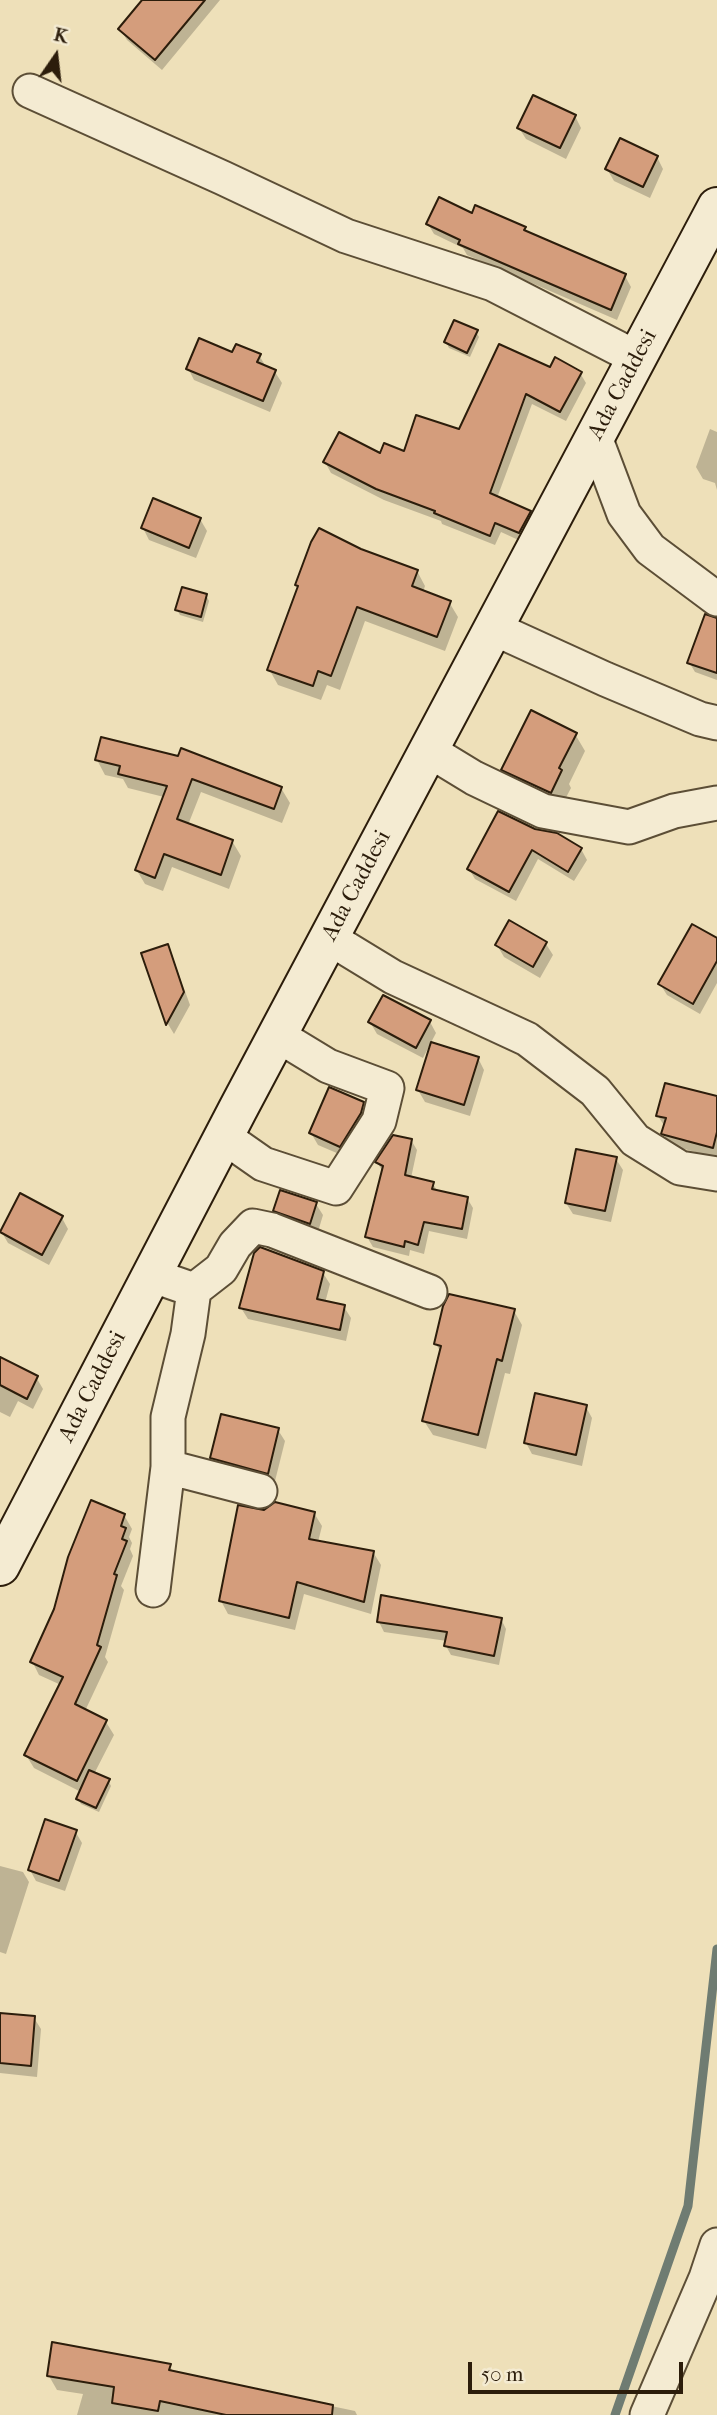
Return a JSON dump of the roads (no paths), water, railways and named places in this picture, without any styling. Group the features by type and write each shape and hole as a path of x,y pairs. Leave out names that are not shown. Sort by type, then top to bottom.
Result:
{"main road":[{"name":"Ada Caddesi","path":"0,1566 223,1136 717,207"}],"street":[{"path":"30,91 223,177 346,236 493,284 637,358"},
{"path":"595,437 624,514 650,549 717,599"},
{"path":"494,628 699,719 717,723"},
{"path":"429,750 474,778 542,811 629,827 674,811 717,803"},
{"path":"329,938 393,977 527,1039 595,1091 635,1140 680,1168 717,1174"},
{"path":"223,1136 263,1164 336,1188 379,1121 387,1088 328,1066 277,1035"},
{"path":"153,1590 168,1467 168,1417 188,1334 194,1290 221,1269 234,1245 253,1226 272,1230 429,1292"},
{"path":"151,1275 194,1290"},
{"path":"168,1467 260,1491"},
{"path":"647,2415 714,2261"}],"waterway":[{"path":"615,2415 688,2206 717,1949"}]}
